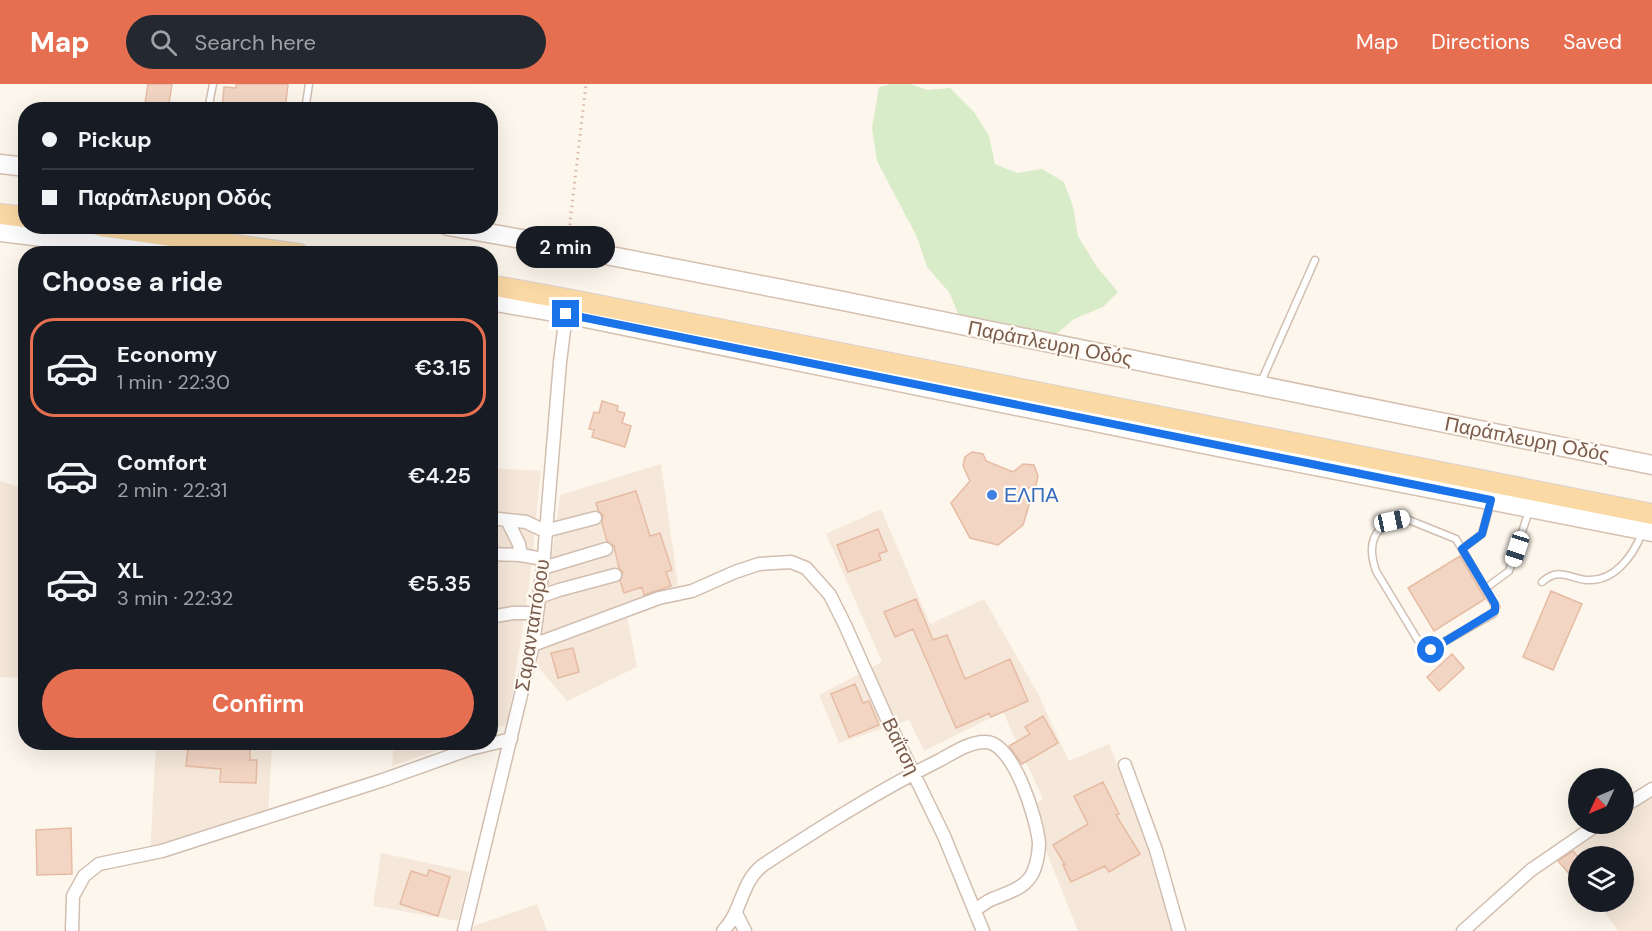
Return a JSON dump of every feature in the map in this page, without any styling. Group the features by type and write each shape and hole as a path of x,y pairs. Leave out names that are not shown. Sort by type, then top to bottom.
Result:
{"main road":[{"path":"0,214 18,216"},
{"path":"158,234 242,246"},
{"path":"498,286 635,312 1649,525"}],"street":[{"path":"0,164 18,166"},
{"path":"0,232 116,246"},
{"name":"Παράπλευρη Οδός","path":"493,234 1652,465"},
{"path":"498,302 566,314 1530,508 1649,525"},
{"name":"Σαρανταπόρου","path":"464,931 533,645 543,563 566,314"},
{"path":"498,519 526,522 545,531 595,518"},
{"path":"507,520 519,544 521,555"},
{"path":"498,554 521,555 543,563 606,549"},
{"name":"Βαΐτση","path":"533,645 659,598 692,591 759,564 791,562 806,568 830,595 914,773 983,931"},
{"path":"539,597 615,575"},
{"path":"498,616 513,613 537,614"},
{"path":"498,742 511,739"},
{"path":"723,931 736,912 747,883 763,865 871,796 964,748 985,742 991,743 1000,750 1012,764 1022,782 1031,805 1039,844 1034,871 1023,884 1014,891 993,898 975,910"},
{"path":"72,931 74,896 84,876 99,864 162,851 372,784 467,750"},
{"path":"1125,765 1156,850 1179,931"},
{"path":"1634,800 1652,789"},
{"path":"1463,931 1531,870 1583,834"},
{"path":"736,912 745,931"}],"lane":[{"path":"210,102 213,84"},
{"path":"306,102 309,84"},
{"path":"1259,386 1315,260"},
{"path":"1462,549 1482,534 1491,500"},
{"path":"1486,588 1509,571 1530,508"},
{"path":"1404,518 1454,538 1486,588 1495,604 1493,614 1431,650 1424,650 1376,571 1371,550 1377,532 1383,526 1404,518"},
{"path":"1542,582 1547,577 1558,573 1590,580 1610,574 1632,554 1649,525"}],"path":[{"path":"567,247 586,84"}],"shaded area":[{"path":"661,464 678,585 625,606 637,667 567,701 537,666 560,495"},
{"path":"498,468 541,471 529,586 508,724 498,728"},
{"path":"0,481 18,487 18,678 0,677"},
{"path":"881,509 930,624 984,599 1038,694 1069,761 1109,744 1136,812 1172,931 1078,931 1029,808 1043,799 1003,712 924,751 909,720 839,743 819,695 882,662 826,534"},
{"path":"156,750 272,750 268,818 150,854"},
{"path":"393,750 437,750 392,766"},
{"path":"1652,794 1652,931 1618,931 1604,912 1634,912 1634,846 1576,846 1594,834 1634,834 1634,806"},
{"path":"381,853 470,872 458,921 373,906"},
{"path":"537,904 547,931 472,931 474,926"}],"green space":[{"path":"891,84 910,84 928,90 950,88 974,112 989,136 995,164 1017,173 1042,169 1064,182 1073,207 1078,236 1097,267 1118,292 1103,307 1074,319 1052,338 960,318 949,292 927,267 917,237 877,161 872,128 879,87"}],"building":[{"path":"148,84 172,84 169,102 145,102"},
{"path":"236,84 288,84 286,102 223,102 224,87 236,88"},
{"path":"602,401 618,406 617,411 625,413 622,423 631,426 625,447 592,437 594,430 589,429 594,412 599,413"},
{"name":"ΕΛΠΑ","path":"972,452 983,454 986,461 1013,472 1023,464 1034,465 1038,476 1036,485 1024,490 1030,502 1023,525 998,545 970,538 951,503 970,481 963,466 965,457"},
{"path":"636,491 650,536 660,533 672,570 666,572 671,586 644,595 642,587 624,593 620,581 623,572 619,568 614,546 607,541 602,523 603,515 596,503"},
{"path":"878,529 887,551 879,554 881,560 848,572 837,545"},
{"path":"1460,556 1485,599 1434,631 1408,588"},
{"path":"1551,591 1582,604 1553,670 1523,657"},
{"path":"916,599 933,640 947,635 965,679 1010,659 1028,701 991,717 989,713 956,728 913,629 895,637 884,612"},
{"path":"573,648 579,672 558,678 551,653"},
{"path":"1452,654 1464,668 1439,691 1427,677"},
{"path":"855,684 863,703 869,701 879,725 849,737 831,694"},
{"path":"1043,716 1058,743 1022,764 1009,746 1030,734 1025,727"},
{"path":"188,750 250,750 250,760 257,760 256,783 220,782 221,769 186,766"},
{"path":"1103,782 1119,814 1116,815 1140,854 1109,872 1105,866 1071,882 1063,865 1065,865 1053,845 1088,824 1074,796"},
{"path":"71,828 72,874 37,875 36,830"},
{"path":"1568,854 1568,872 1558,861"},
{"path":"429,870 450,877 438,916 400,904 411,871 427,876"}],"place":[{"name":"ΕΛΠΑ","path":"992,495"}],"route":[{"path":"566,314 1232,450 1491,500 1482,534 1462,549 1495,604 1495,611 1431,650"}]}
